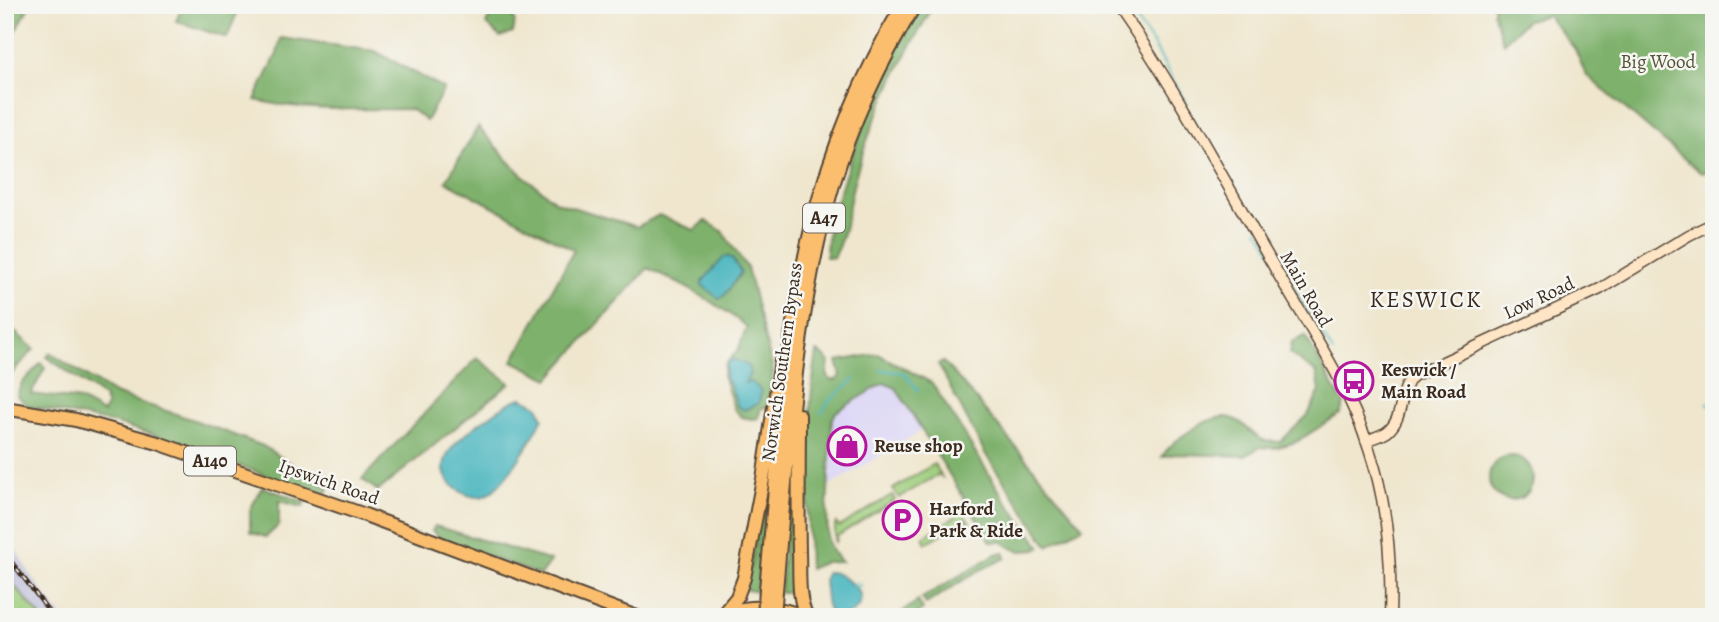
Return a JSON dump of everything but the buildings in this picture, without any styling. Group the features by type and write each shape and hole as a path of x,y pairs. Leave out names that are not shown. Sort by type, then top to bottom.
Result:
{"highway":[{"name":"Norwich Southern Bypass","path":"774,617 771,590 781,430 800,282 812,225 832,158 859,89 903,5"},
{"name":"Norwich Southern Bypass","path":"764,617 771,590 807,298 817,248 834,182 853,129 884,59 915,5"},
{"name":"A47","path":"722,615 737,597 744,578 763,479 797,264 813,206 832,158"},
{"name":"A47","path":"806,617 800,588 797,484 799,394 817,248"},
{"name":"Ipswich Road","path":"5,408 76,420 158,443 365,515 637,616"},
{"path":"722,615 755,607 789,611 806,617"}],"main road":[{"name":"Main Road","path":"1117,5 1164,78 1345,391 1373,460 1388,542 1390,617"},
{"name":"Low Road","path":"1366,441 1391,428 1399,414 1407,383 1413,376 1600,289 1689,235 1714,223"}],"shaded area":[{"path":"884,383 896,388 922,430 830,486 832,420 836,412"},
{"path":"5,532 32,577 62,617 41,617 5,575"}],"green space":[{"path":"12,5 30,5 5,50 5,16"},
{"path":"183,5 240,5 227,38 176,21"},
{"path":"922,5 934,5 900,65 881,107 857,171 838,247 833,258 826,257 832,217 860,133 888,68"},
{"name":"Big Wood","path":"1493,5 1714,5 1714,171 1701,173 1586,75 1575,49 1547,15 1527,20 1503,43"},
{"path":"494,9 506,9 515,20 513,33 500,37 486,23"},
{"path":"281,38 375,51 444,89 426,121 411,109 313,108 255,100 277,54"},
{"path":"478,127 519,172 556,202 637,227 659,215 694,230 706,221 722,231 747,268 773,370 768,406 760,409 759,418 742,417 734,409 723,375 725,365 738,350 747,327 699,295 648,268 549,379 513,361 574,250 446,181","holes":["728,256 739,276 722,297 702,282","735,360 750,373 745,384 750,382 760,392 759,403 744,410 733,393"]},
{"path":"5,323 34,349 11,374 5,389"},
{"path":"1305,336 1344,404 1340,414 1296,442 1275,448 1260,447 1245,456 1175,454 1162,457 1190,431 1218,418 1232,418 1263,440 1280,442 1308,415 1320,391 1317,373 1290,354 1292,342"},
{"path":"817,352 829,362 827,374 830,380 841,376 837,361 878,354 932,383 1004,498 1041,547 1021,551 1003,542 991,542 896,388 884,383 836,412 832,420 828,542 841,562 825,562 809,569 807,487"},
{"path":"50,353 114,394 263,446 329,488 324,496 151,434 113,423 29,406 17,396 21,384 41,363 45,368 31,394 80,400 103,413 107,406 103,397 47,357"},
{"path":"477,358 510,383 378,491 362,479"},
{"path":"943,362 1083,527 1048,546 986,455 938,364"},
{"path":"1511,456 1526,463 1533,478 1526,493 1511,500 1496,493 1489,478 1496,463"},
{"path":"793,461 793,593 780,593 791,462"},
{"path":"934,464 942,477 938,475 899,498 893,489"},
{"path":"770,465 758,591 746,590"},
{"path":"262,487 305,502 303,507 279,501 279,525 266,537 250,532 250,510"},
{"path":"892,495 895,500 836,537 835,542 836,523 839,527"},
{"path":"961,510 970,522 965,520 926,543 923,537"},
{"path":"435,526 551,561 540,575 442,540 432,531"},
{"path":"1004,552 1006,558 978,571 926,604 922,598 996,554"},
{"path":"5,575 41,617 5,617"},
{"path":"918,601 923,610 912,617 895,617"}],"water":[{"path":"725,256 732,258 741,272 725,295 719,299 702,285 702,282"},
{"path":"730,360 748,366 750,373 745,383 752,382 761,391 759,403 744,410 738,407 725,379 726,365"},
{"path":"522,398 538,406 543,418 518,460 502,482 486,495 472,496 458,490 445,473 444,466 449,453 458,441 481,422"},
{"path":"827,572 842,576 861,595 858,606 850,614 840,616 828,610 824,582"}],"waterway":[{"path":"1126,5 1152,42 1186,103"},
{"path":"1258,229 1333,352"},
{"path":"881,370 904,373 918,390"},
{"path":"821,413 829,401 855,379"},
{"path":"1707,403 1714,407"},
{"path":"853,586 858,582"},
{"path":"856,588 861,585"}],"railway":[{"path":"5,553 53,617"}],"place":[{"name":"Keswick / Main Road","path":"1354,381"},
{"name":"Reuse shop","path":"847,446"},
{"name":"Harford Park & Ride","path":"902,520"}],"district":[{"name":"KESWICK","path":"1426,299"}]}
